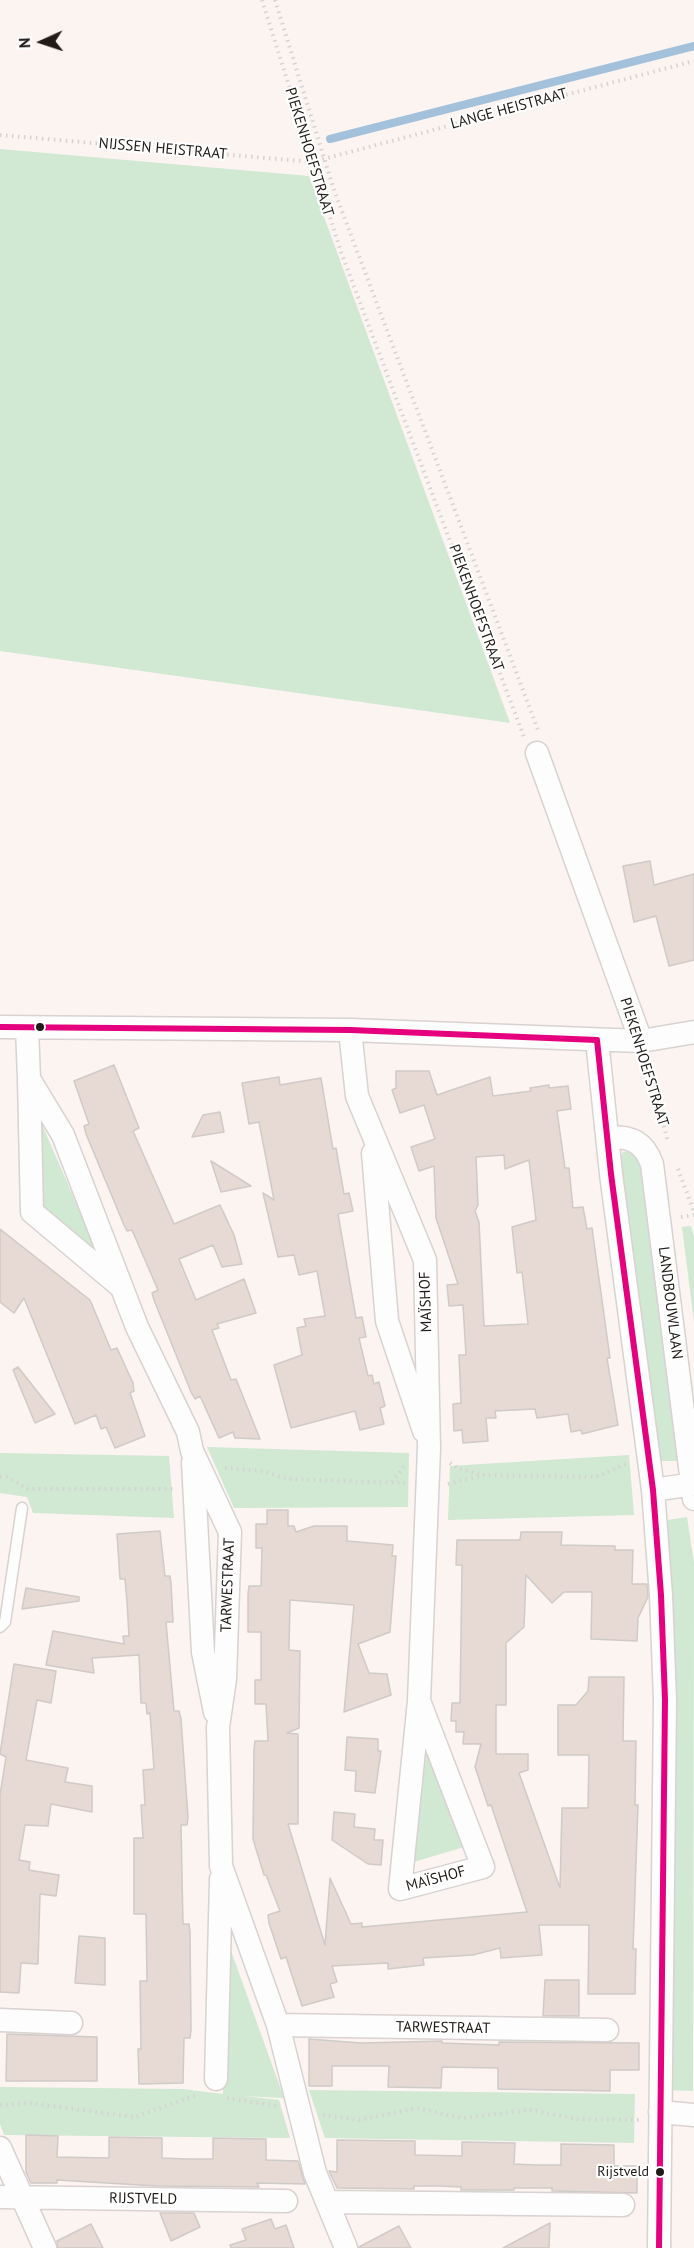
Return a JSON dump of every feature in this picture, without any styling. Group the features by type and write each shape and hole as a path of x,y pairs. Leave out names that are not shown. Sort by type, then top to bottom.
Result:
{"street":[{"name":"PIEKENHOEFSTRAAT","path":"537,753 641,1041"},
{"path":"0,1027 350,1030 641,1041 694,1032"},
{"name":"TARWESTRAAT","path":"27,1028 32,1212 121,1286"},
{"name":"MAÏSHOF","path":"350,1030 357,1096 424,1260 428,1486 419,1701 400,1889 483,1867 419,1701"},
{"path":"597,1040 653,1490 662,1595 664,1700 658,2248"},
{"name":"TARWESTRAAT","path":"29,1079 63,1135 121,1286 188,1432 199,1482 202,1652 218,1727"},
{"name":"MAÏSHOF","path":"372,1130 387,1322 429,1448"},
{"name":"LANDBOUWLAAN","path":"608,1137 634,1139 647,1150 652,1164 693,1489"},
{"name":"TARWESTRAAT","path":"199,1482 230,1532 225,1679 218,1727 221,1866 215,2090"},
{"path":"653,1490 693,1489"},
{"name":"TARWESTRAAT","path":"221,1866 278,2025 315,2173 346,2248"},
{"path":"0,2020 71,2023"},
{"name":"TARWESTRAAT","path":"278,2025 607,2030"},
{"path":"660,2118 694,2115"},
{"path":"0,2148 11,2198 45,2248"},
{"name":"RIJSTVELD","path":"11,2198 286,2201"},
{"path":"328,2202 623,2205"}],"lane":[{"path":"0,1627 5,1622 22,1508"}],"path":[{"name":"PIEKENHOEFSTRAAT","path":"262,0 341,252 525,741 537,753"},
{"path":"275,0 360,259 541,738 537,753"},
{"name":"LANGE HEISTRAAT","path":"325,158 694,61"},
{"name":"NIJSSEN HEISTRAAT","path":"0,135 312,162 325,158"},
{"name":"PIEKENHOEFSTRAAT","path":"641,1041 669,1147"},
{"path":"674,1158 694,1212"},
{"path":"0,1477 7,1478 28,1490 199,1482 226,1468 261,1471 289,1479 387,1481 428,1486 465,1481 483,1475 596,1477 619,1465 649,1457"},
{"path":"0,2105 29,2103 135,2117 215,2090 282,2108"},
{"path":"315,2114 359,2120 417,2108 462,2118 530,2110 578,2119 660,2118"}],"green space":[{"path":"0,149 309,176 510,723 0,651"},
{"path":"37,1113 99,1256 43,1206"},
{"path":"635,1150 646,1167 680,1461 660,1461 619,1161 623,1152"},
{"path":"691,1226 694,1237 694,1322 682,1227"},
{"path":"207,1447 409,1453 408,1507 234,1508"},
{"path":"0,1453 169,1456 174,1518 33,1513 27,1497 0,1493"},
{"path":"629,1455 634,1515 448,1520 450,1466"},
{"path":"687,1517 694,1563 693,2091 667,2090 673,1810 667,1520"},
{"path":"427,1746 464,1847 414,1862"},
{"path":"225,1934 284,2098 243,2096 279,2100 290,2138 4,2135 0,2124 0,2087 182,2089 223,2094"},
{"path":"309,2090 635,2094 634,2143 325,2138"}],"building":[{"path":"650,861 654,885 694,874 694,960 669,966 656,916 634,922 623,866"},
{"path":"114,1065 139,1128 133,1131 174,1224 220,1205 234,1235 242,1264 222,1267 213,1245 179,1259 196,1300 244,1279 256,1313 217,1324 219,1328 212,1330 231,1380 236,1379 260,1439 235,1438 233,1432 219,1438 200,1396 195,1399 191,1392 154,1300 152,1293 158,1290 132,1230 127,1231 124,1225 86,1134 84,1126 89,1124 74,1081"},
{"path":"396,1071 429,1071 437,1095 490,1077 493,1096 531,1091 530,1088 549,1085 549,1088 568,1086 571,1109 557,1111 565,1168 569,1168 573,1208 583,1207 587,1229 592,1228 610,1358 607,1358 618,1425 582,1434 581,1430 571,1432 568,1414 537,1418 535,1409 495,1411 496,1418 486,1418 488,1441 463,1443 462,1430 454,1431 453,1404 461,1403 459,1355 466,1355 463,1305 449,1306 447,1285 458,1284 436,1218 434,1166 419,1171 411,1147 435,1139 424,1105 400,1113 392,1090 396,1088","holes":["504,1155 505,1169 529,1160 536,1220 512,1227 517,1273 522,1272 528,1324 484,1326 479,1222 475,1211 478,1205 476,1157"]},
{"path":"279,1077 280,1085 321,1078 333,1149 336,1148 344,1194 349,1193 353,1211 338,1214 356,1318 362,1317 366,1337 359,1338 368,1376 372,1375 374,1384 379,1382 385,1406 380,1408 384,1424 360,1430 355,1411 291,1428 274,1365 302,1355 297,1328 306,1326 304,1319 325,1316 317,1271 299,1275 294,1255 278,1257 263,1193 274,1200 259,1122 249,1124 242,1083"},
{"path":"220,1112 224,1132 192,1137 203,1115"},
{"path":"211,1161 251,1186 221,1192"},
{"path":"0,1229 90,1300 111,1350 117,1348 133,1383 134,1391 130,1393 145,1436 115,1448 106,1427 101,1429 96,1415 75,1424 24,1298 14,1313 0,1302"},
{"path":"18,1367 55,1414 35,1423 13,1370"},
{"path":"267,1510 288,1510 288,1526 294,1526 296,1532 314,1526 347,1526 347,1541 393,1545 392,1556 396,1556 390,1632 358,1644 369,1673 387,1674 391,1695 344,1712 354,1605 290,1600 289,1650 300,1651 299,1728 287,1733 298,1734 298,1824 288,1824 325,1945 330,1878 351,1924 362,1923 362,1927 527,1912 491,1805 488,1806 475,1767 481,1744 463,1744 464,1732 456,1732 456,1721 451,1721 452,1703 460,1703 462,1565 456,1565 457,1540 520,1540 521,1532 562,1532 561,1545 615,1546 615,1550 633,1550 632,1584 647,1584 648,1597 638,1618 637,1641 591,1639 592,1592 564,1592 552,1603 526,1575 524,1627 506,1643 506,1705 496,1705 496,1754 528,1754 528,1770 519,1773 560,1888 562,1808 588,1808 589,1755 558,1755 558,1705 576,1705 588,1691 589,1677 624,1677 623,1741 636,1741 635,1805 638,1805 633,1949 636,1949 635,1994 588,1994 589,1925 539,1925 542,1955 501,1958 500,1948 473,1955 423,1958 424,1965 388,1969 388,1963 332,1966 337,1982 330,1984 334,1997 302,2006 286,1957 281,1959 269,1923 268,1915 280,1911 266,1875 264,1875 253,1839 255,1741 268,1741 266,1704 255,1704 255,1680 261,1680 261,1632 248,1632 248,1594 249,1586 261,1586 262,1548 256,1548 256,1524 267,1524"},
{"path":"160,1531 165,1576 170,1576 171,1583 173,1622 166,1622 174,1711 179,1711 181,1719 188,1817 187,1825 181,1825 183,1924 189,1924 190,1932 191,2030 190,2038 184,2038 183,2083 139,2084 140,1981 147,1981 146,1914 134,1914 134,1838 143,1838 141,1805 145,1805 143,1770 154,1769 150,1713 147,1714 146,1703 141,1703 139,1655 92,1658 94,1673 46,1665 53,1631 124,1644 123,1636 129,1636 127,1602 125,1579 120,1579 117,1534"},
{"path":"26,1588 79,1597 79,1601 22,1609"},
{"path":"14,1664 56,1671 51,1703 37,1700 26,1760 68,1768 65,1782 92,1786 92,1812 51,1804 48,1826 25,1825 19,1860 30,1862 29,1870 59,1875 56,1896 40,1894 38,1964 21,1963 19,1993 0,1992 0,1795 6,1757 0,1754"},
{"path":"347,1737 378,1739 378,1751 381,1751 375,1793 355,1791 356,1771 345,1770"},
{"path":"334,1812 355,1814 354,1827 375,1829 374,1840 383,1840 381,1865 368,1864 332,1840"},
{"path":"79,1936 105,1938 105,1985 75,1983"},
{"path":"545,1980 579,1980 579,2016 543,2016"},
{"path":"7,2034 97,2037 97,2081 6,2081"},
{"path":"309,2039 361,2043 442,2041 442,2043 499,2045 499,2042 639,2043 639,2070 610,2070 610,2091 498,2089 498,2068 442,2067 441,2088 388,2087 389,2066 332,2066 332,2086 309,2086"},
{"path":"26,2135 58,2136 57,2157 109,2158 109,2137 162,2138 162,2158 187,2159 213,2159 213,2138 266,2139 266,2160 298,2161 305,2184 257,2183 259,2187 156,2186 57,2180 57,2183 31,2183 26,2172"},
{"path":"337,2140 415,2141 415,2155 462,2156 462,2142 515,2143 514,2164 537,2165 561,2165 561,2144 614,2145 614,2166 637,2166 637,2193 552,2191 552,2188 461,2190 461,2187 438,2186 414,2186 414,2189 337,2188 329,2171 337,2172"},
{"path":"160,2213 194,2213 200,2227 171,2241"},
{"path":"271,2219 275,2229 286,2225 294,2248 231,2248 230,2245 246,2240 242,2229"},
{"path":"550,2223 549,2248 503,2248"},
{"path":"91,2224 103,2248 58,2248 57,2241"},
{"path":"399,2226 411,2248 359,2248 359,2247"}],"waterway":[{"path":"330,139 694,46"}],"transit line":[{"path":"0,1027 350,1030 597,1040"},
{"path":"597,1040 611,1174 653,1490 661,1595 665,1700 659,2248"}],"place":[{"name":"Rijstveld","path":"660,2172"}]}
